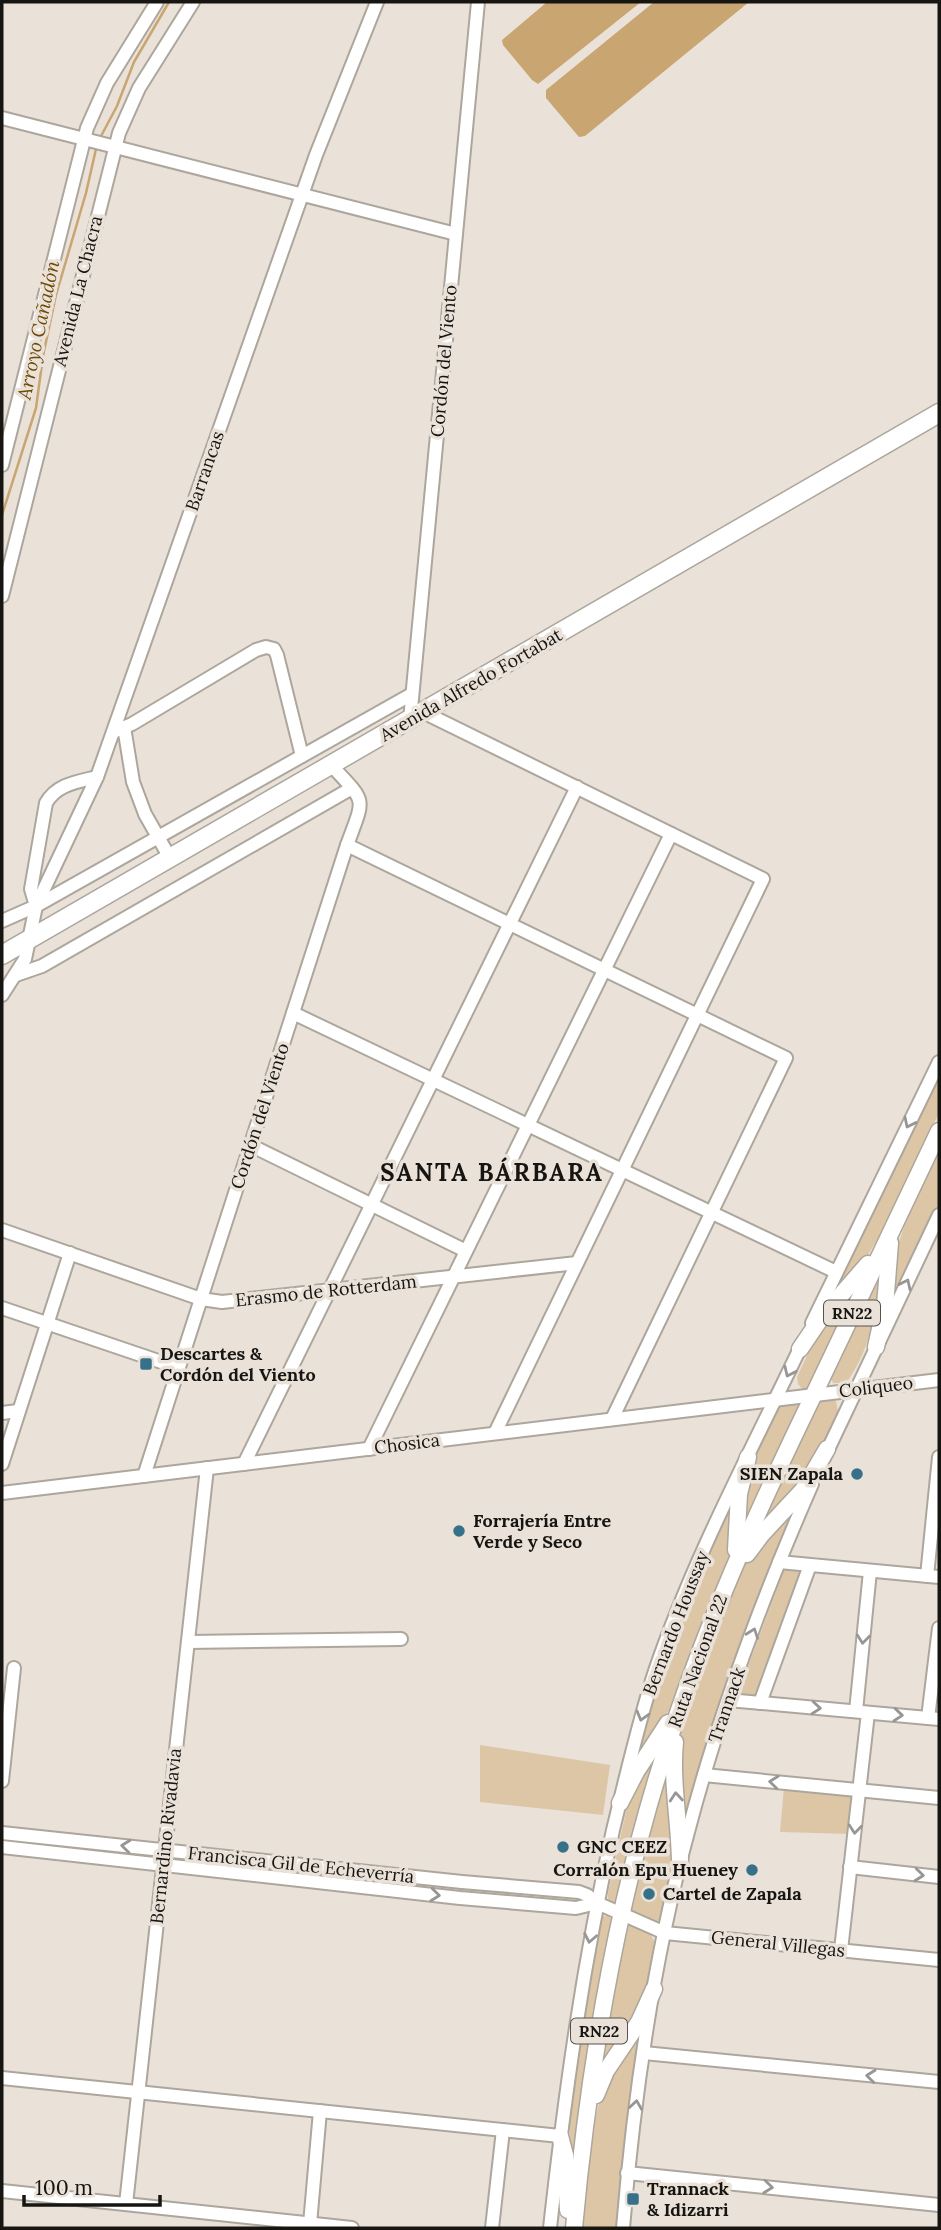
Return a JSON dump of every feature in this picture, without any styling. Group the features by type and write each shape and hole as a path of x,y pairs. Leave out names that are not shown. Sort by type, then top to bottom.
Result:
{"highway":[{"name":"Avenida Alfredo Fortabat","path":"2,955 939,413"}],"main road":[{"name":"Ruta Nacional 22","path":"573,2228 601,2020 621,1914 653,1790 677,1715 731,1573 939,1130"},
{"path":"876,1347 885,1306 895,1224"},
{"path":"800,1349 821,1318 863,1270 895,1224"},
{"path":"719,1601 755,1542 803,1490 827,1449"},
{"path":"731,1573 738,1537 740,1484 748,1457"},
{"path":"620,1803 631,1780 669,1721 689,1680"},
{"path":"677,1715 673,1765 680,1832 680,1865"},
{"path":"583,2149 601,2082 635,2031 654,1989"},
{"path":"560,2136 565,2155 568,2211 573,2228"}],"street":[{"name":"Avenida La Chacra","path":"2,465 83,139 107,83 158,2"},
{"name":"Avenida La Chacra","path":"2,596 115,147 139,88 192,2"},
{"name":"Barrancas","path":"31,938 36,906 118,729 324,133 377,2"},
{"name":"Cordón del Viento","path":"416,716 412,694 478,2"},
{"path":"2,118 456,234"},
{"path":"170,858 145,814 118,729 256,650 266,647 274,649 277,655 302,756"},
{"path":"2,921 36,906 412,694"},
{"path":"416,716 577,787 763,879 495,1433"},
{"path":"16,975 42,965 352,788 332,766"},
{"path":"36,906 31,889 46,803 51,794 61,786 97,777"},
{"path":"244,1464 577,787"},
{"name":"Cordón del Viento","path":"144,1476 347,845 362,806 360,797 352,788"},
{"path":"369,1449 671,834"},
{"path":"347,845 786,1058 612,1419"},
{"path":"2,995 25,959 31,938"},
{"path":"293,1013 836,1272"},
{"name":"Bernardo Houssay","path":"550,2228 573,2036 597,1903 638,1728 663,1651 705,1544 939,1062"},
{"path":"250,1145 466,1251"},
{"name":"Trannack","path":"623,2228 627,2172 654,1989 680,1865 704,1775 728,1700 779,1562 854,1390 939,1214"},
{"name":"Erasmo de Rotterdam","path":"2,1230 201,1299 232,1302 577,1263"},
{"path":"2,1464 70,1254"},
{"path":"2,1308 178,1368"},
{"name":"Coliqueo","path":"813,1395 939,1380"},
{"name":"Chosica","path":"2,1493 813,1395"},
{"path":"2,1413 18,1411"},
{"path":"779,1562 933,1576 939,1457"},
{"name":"Bernardino Rivadavia","path":"126,2204 207,1468"},
{"name":"Trannack","path":"760,1703 810,1565"},
{"path":"841,1950 859,1790 870,1571"},
{"path":"728,1700 934,1719 939,1628"},
{"path":"188,1642 401,1639"},
{"path":"2,1781 14,1668"},
{"path":"704,1775 939,1798"},
{"name":"Francisca Gil de Echeverría","path":"2,1833 579,1892 621,1914"},
{"name":"Francisca Gil de Echeverría","path":"2,1847 460,1898 576,1908 597,1903"},
{"path":"850,1867 939,1877"},
{"path":"460,1898 462,1882"},
{"name":"General Villegas","path":"621,1914 665,1933 939,1960"},
{"path":"644,2053 939,2082"},
{"path":"2,2078 560,2136"},
{"path":"310,2224 320,2111"},
{"path":"492,2228 503,2130"},
{"path":"627,2172 939,2205"},
{"path":"2,2191 352,2228"}],"shaded area":[{"path":"547,2 641,2 538,84 503,45 502,40"},
{"path":"654,2 749,2 585,136 579,137 546,98 546,90"},
{"path":"939,1079 939,1113 886,1225 857,1273 825,1308"},
{"path":"939,1151 939,1205 893,1301 898,1245 906,1221"},
{"path":"883,1261 873,1322 864,1352 849,1379 842,1383 833,1383 832,1373"},
{"path":"865,1275 809,1390 804,1391 798,1384 797,1377 819,1330"},
{"path":"830,1398 836,1401 838,1412 810,1472 748,1546 817,1401"},
{"path":"802,1402 740,1541 748,1468 778,1406"},
{"path":"736,1493 732,1552 669,1710 632,1770 674,1638"},
{"path":"803,1496 683,1832 679,1736 704,1659 730,1594 752,1553"},
{"path":"784,1570 802,1571 757,1697 737,1696"},
{"path":"665,1735 617,1904 608,1899 608,1893 630,1794"},
{"path":"480,1745 610,1765 603,1815 480,1802"},
{"path":"670,1752 677,1852 662,1919 656,1922 630,1911 628,1907"},
{"path":"784,1787 855,1794 850,1834 780,1832"},
{"path":"602,1916 613,1920 572,2199 569,2103"},
{"path":"626,1924 651,1935 655,1943 643,2005 598,2081 601,2053"},
{"path":"643,2024 617,2228 582,2228 592,2141 603,2089"}],"waterway":[{"name":"Arroyo Cañadón","path":"100,138 117,106 134,62 169,2"},
{"name":"Arroyo Cañadón","path":"2,515 36,408 43,356 56,295 96,149"}],"place":[{"name":"Descartes & Cordón del Viento","path":"146,1364"},
{"name":"SIEN Zapala","path":"857,1474"},
{"name":"Forrajería Entre Verde y Seco","path":"459,1531"},
{"name":"GNC CEEZ","path":"563,1847"},
{"name":"Corralón Epu Hueney","path":"752,1870"},
{"name":"Cartel de Zapala","path":"649,1894"},
{"name":"Trannack & Idizarri","path":"633,2199"}],"district":[{"name":"SANTA BÁRBARA","path":"492,1173"}]}
